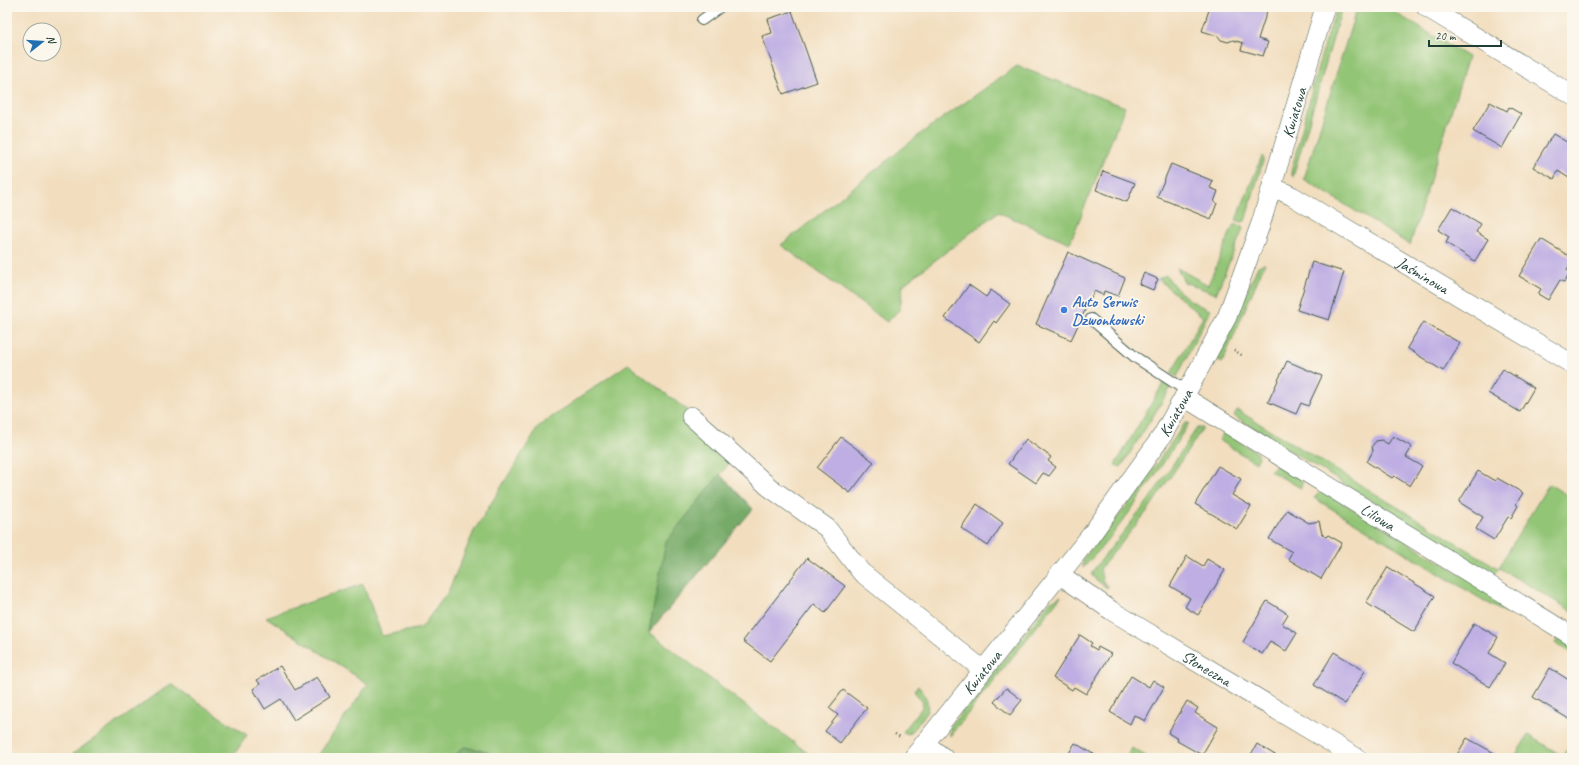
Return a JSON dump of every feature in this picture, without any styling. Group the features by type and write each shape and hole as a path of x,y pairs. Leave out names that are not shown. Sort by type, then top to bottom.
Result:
{"street":[{"name":"Kwiatowa","path":"918,751 1091,534 1162,436 1185,394 1227,317 1273,187 1325,7"},
{"path":"1426,7 1572,95"},
{"name":"Jaśminowa","path":"1273,187 1299,200 1572,364"},
{"name":"Liliowa","path":"1185,394 1572,636"},
{"path":"691,416 769,487 827,528 861,572 983,670"},
{"name":"Słoneczna","path":"1059,574 1112,611 1357,758"},
{"path":"918,751 944,758"}],"lane":[{"path":"702,20 720,7"},
{"path":"1091,319 1135,357 1185,394"}],"path":[{"path":"1233,350 1243,356"}],"green space":[{"path":"1337,7 1342,7 1293,177 1291,172 1319,63"},
{"path":"1357,7 1386,7 1468,57 1410,245 1304,179"},
{"path":"1017,66 1125,107 1070,243 998,212 903,285 900,309 887,322 781,245 923,132"},
{"path":"1262,156 1264,158 1245,221 1242,222 1236,220"},
{"path":"1234,224 1241,226 1243,229 1216,294 1184,282 1177,268 1208,285"},
{"path":"1265,263 1222,363 1217,360 1258,266"},
{"path":"1166,275 1175,287 1185,296 1210,310 1177,377 1171,373 1203,317 1158,279"},
{"path":"628,364 739,451 666,542 649,632 814,758 693,758 690,756 688,758 494,758 486,751 464,747 452,758 317,757 368,684 266,617 363,584 382,636 421,628 448,592 474,531 539,426"},
{"path":"1164,382 1172,386 1121,467 1115,465"},
{"path":"1237,410 1498,568 1549,484 1572,498 1572,611 1499,568 1493,576 1234,416"},
{"path":"1185,423 1189,423 1140,498 1113,534 1083,568 1083,559 1126,507"},
{"path":"1197,428 1203,428 1149,509 1100,569 1103,583 1108,586 1107,588 1093,577 1091,573 1149,500"},
{"path":"1224,432 1258,453 1259,457 1256,463 1219,440"},
{"path":"1277,464 1303,479 1301,488 1270,471"},
{"path":"720,474 753,509 649,632 666,542"},
{"path":"1322,490 1510,604 1506,614 1314,498"},
{"path":"1061,596 950,736 950,727 1051,601"},
{"path":"1561,634 1572,641 1572,653 1555,643"},
{"path":"171,684 247,735 232,758 67,758"},
{"path":"918,686 927,700 928,706 924,716 909,734 903,732 921,709 923,703 914,691"},
{"path":"1528,735 1561,755 1557,758 1514,758"},
{"path":"1572,746 1572,758 1563,758 1561,755"},
{"path":"464,747 486,751 494,758 452,758"},
{"path":"1132,748 1149,758 1126,758"}],"building":[{"path":"1210,7 1256,7 1267,11 1258,39 1268,42 1263,56 1241,50 1243,43 1233,40 1228,42 1221,40 1218,36 1202,31"},
{"path":"792,11 817,82 783,94 762,36 772,33 768,19"},
{"path":"1490,102 1507,111 1509,107 1521,114 1502,148 1473,131"},
{"path":"1553,134 1572,145 1572,180 1558,171 1554,179 1533,167"},
{"path":"1171,164 1213,181 1210,188 1218,191 1214,202 1217,203 1211,219 1157,197"},
{"path":"1103,171 1135,183 1127,202 1096,190"},
{"path":"1452,207 1481,224 1476,232 1488,239 1475,261 1446,243 1449,237 1438,230"},
{"path":"1541,239 1572,258 1567,270 1570,272 1564,282 1560,280 1548,300 1538,294 1541,289 1519,276"},
{"name":"Auto Serwis Dzwonkowski","path":"1068,252 1125,278 1118,296 1104,291 1103,295 1094,291 1071,340 1036,324"},
{"path":"1312,262 1344,272 1329,320 1297,310"},
{"path":"1144,273 1158,279 1153,290 1139,284"},
{"path":"969,285 986,297 991,290 1010,304 996,323 994,321 979,342 945,318"},
{"path":"1423,322 1460,343 1443,371 1407,348"},
{"path":"1287,361 1322,376 1308,406 1301,403 1296,414 1268,402"},
{"path":"1503,369 1534,388 1520,412 1488,393"},
{"path":"1393,436 1412,447 1406,457 1422,466 1410,486 1394,476 1392,478 1367,462 1373,451 1372,446 1376,441 1381,440 1388,444"},
{"path":"841,437 874,462 850,493 817,468"},
{"path":"1026,439 1051,457 1048,461 1056,467 1049,476 1043,473 1036,483 1008,464"},
{"path":"1572,443 1572,454 1567,451"},
{"path":"1218,466 1241,479 1232,495 1251,506 1237,529 1195,504"},
{"path":"1478,471 1495,481 1497,478 1523,493 1516,504 1518,506 1511,518 1508,517 1494,540 1476,529 1483,517 1459,502"},
{"path":"977,504 1003,523 988,546 961,528"},
{"path":"1287,510 1309,523 1319,521 1322,534 1326,537 1328,535 1342,543 1321,579 1288,559 1292,552 1269,539"},
{"path":"1187,556 1203,566 1207,559 1225,570 1198,615 1185,607 1190,598 1170,586"},
{"path":"807,558 845,586 825,613 814,604 770,661 743,641"},
{"path":"1388,567 1435,596 1414,632 1366,603"},
{"path":"1267,601 1288,614 1282,624 1297,633 1286,651 1270,642 1262,654 1243,642"},
{"path":"1474,623 1498,637 1489,653 1505,663 1490,687 1451,663"},
{"path":"1080,635 1092,643 1090,646 1097,650 1098,647 1111,654 1086,694 1074,687 1072,690 1053,678"},
{"path":"1334,652 1365,671 1345,704 1314,685"},
{"path":"280,666 295,690 317,677 330,697 294,720 281,699 265,709 253,689 260,684 257,680"},
{"path":"1550,668 1572,682 1572,721 1533,697"},
{"path":"1131,676 1149,687 1153,680 1164,687 1145,721 1134,715 1130,724 1110,712"},
{"path":"1006,688 1022,700 1010,715 994,702"},
{"path":"843,690 867,708 840,743 825,731 838,715 829,708"},
{"path":"1187,701 1198,708 1195,713 1218,727 1202,755 1177,741 1178,739 1168,733"},
{"path":"1467,738 1498,755 1497,758 1455,758"},
{"path":"1075,743 1100,758 1066,758"},
{"path":"1257,744 1280,758 1249,758"}],"place":[{"name":"Auto Serwis Dzwonkowski","path":"1064,310"}]}
